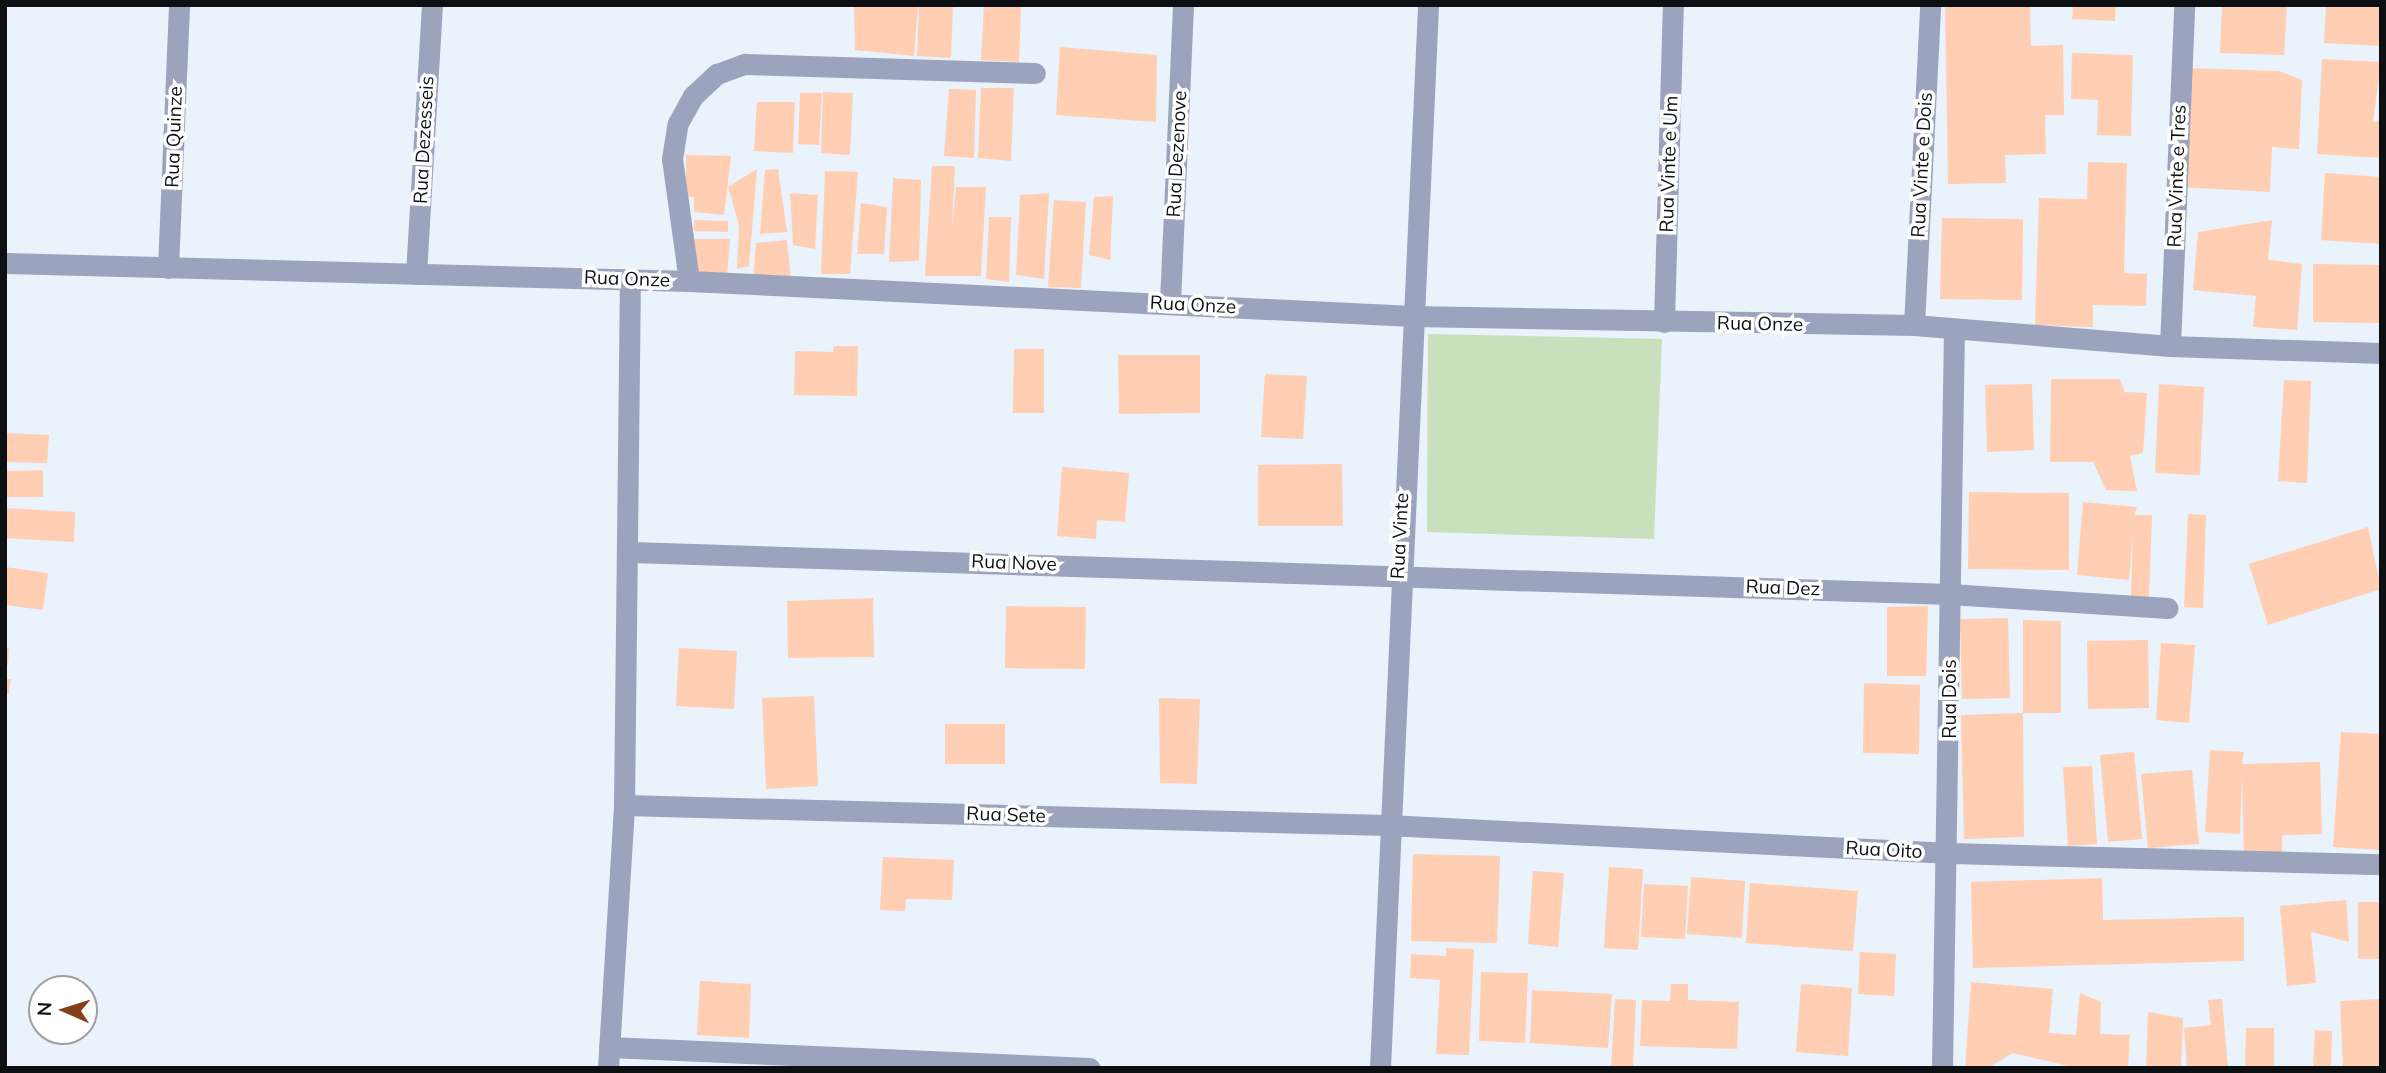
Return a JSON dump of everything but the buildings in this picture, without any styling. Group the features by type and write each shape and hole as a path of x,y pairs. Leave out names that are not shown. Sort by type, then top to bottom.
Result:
{"street":[{"name":"Rua Quinze","path":"168,268 179,5"},
{"name":"Rua Dezesseis","path":"416,275 432,5"},
{"name":"Rua Dezenove","path":"1170,303 1183,5"},
{"name":"Rua Vinte","path":"1380,1068 1398,574 1428,5"},
{"name":"Rua Vinte e Um","path":"1664,323 1674,5"},
{"name":"Rua Vinte e Dois","path":"1914,325 1930,5"},
{"name":"Rua Vinte e Tres","path":"2170,346 2184,5"},
{"path":"689,281 672,159 678,123 693,96 717,74 745,64 1035,73"},
{"name":"Rua Onze","path":"5,263 689,281 1412,316 1664,323 1914,325 2170,346 2381,353"},
{"path":"630,279 631,552 624,805 608,1058 1090,1068"},
{"name":"Rua Dois","path":"1942,1068 1950,853 1954,330"},
{"name":"Rua Nove","path":"631,552 1398,574"},
{"name":"Rua Dez","path":"1398,574 1950,594 2168,608"},
{"name":"Rua Sete","path":"624,805 1387,825"},
{"name":"Rua Oito","path":"1387,825 1950,853 2381,864"}],"green space":[{"path":"1428,334 1662,339 1654,539 1427,532"}]}
